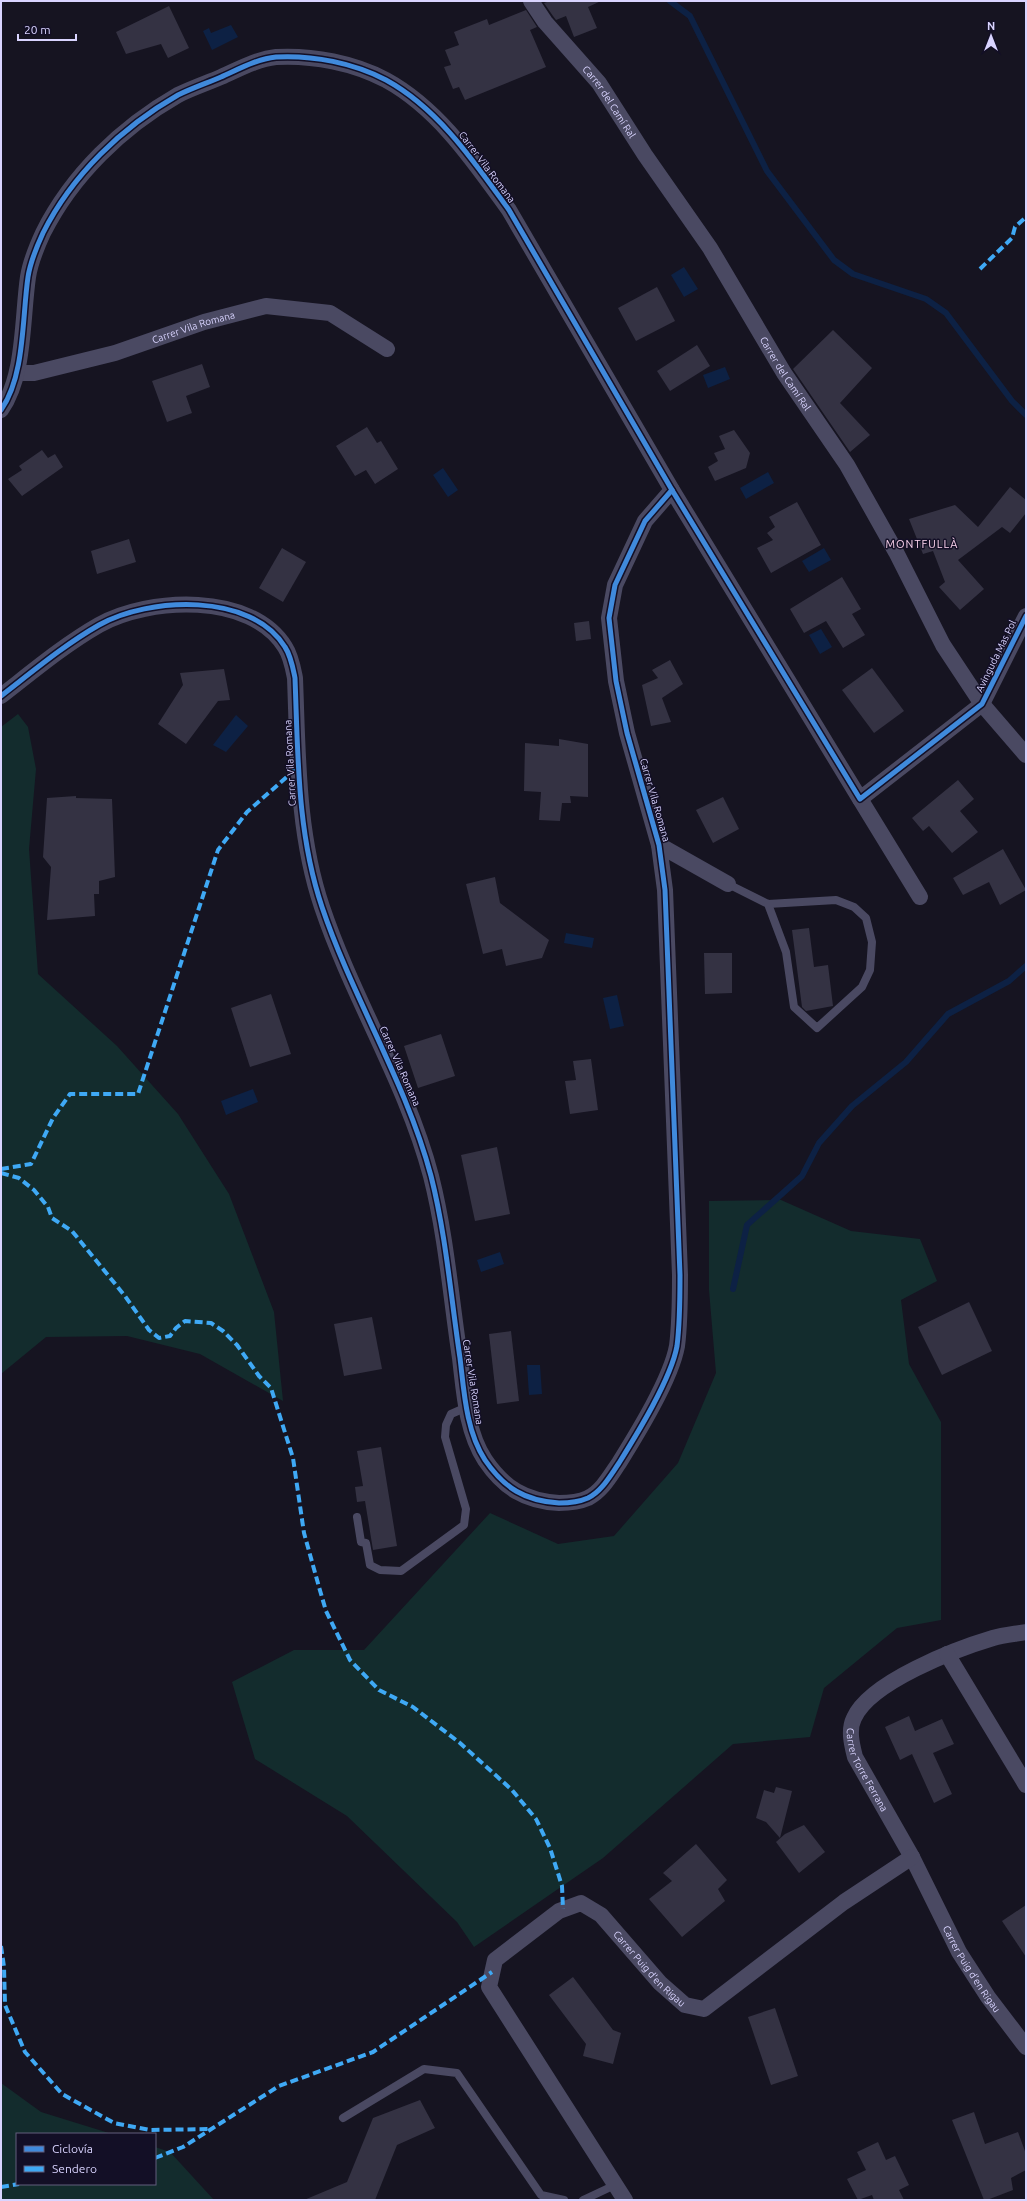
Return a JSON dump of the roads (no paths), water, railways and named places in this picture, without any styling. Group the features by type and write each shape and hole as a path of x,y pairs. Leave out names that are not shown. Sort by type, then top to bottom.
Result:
{"street":[{"name":"Carrer del Camí Ral","path":"531,1 545,22 599,83 645,155 710,248 784,373 847,465 896,552 943,645 982,704 1026,755"},
{"name":"Carrer Vila Romana","path":"1,410 17,373 28,276 43,234 67,194 95,158 135,124 179,95 256,62 276,57 309,58 349,65 386,80 420,104 451,134 509,210 672,490 920,897"},
{"name":"Carrer Vila Romana","path":"17,373 34,373 115,353 204,322 266,306 330,314 387,349"},
{"name":"Carrer Vila Romana","path":"1,696 41,665 100,624 128,613 161,606 186,604 226,608 253,618 272,631 286,647 293,666 295,678 302,816 309,860 322,906 336,945 411,1114 431,1178 444,1247 472,1433 484,1458 500,1479 520,1494 541,1502 567,1503 588,1498 605,1484 625,1453 659,1392 676,1349 680,1275 665,890 659,845 627,733 616,681 609,618 615,586 645,521 672,490"},
{"name":"Avinguda Mas Pol","path":"982,704 1026,616"},
{"path":"860,799 982,704"},
{"name":"Carrer Vila Romana","path":"659,845 728,884"},
{"name":"Carrer Torre Ferrana","path":"912,1857 855,1757 851,1739 853,1718 869,1698 907,1673 947,1654 994,1638 1026,1632"},
{"path":"947,1654 1026,1785"},
{"name":"Carrer Puig d'en Rigau","path":"625,2200 489,1987 495,1960 559,1911 581,1903 601,1916 660,1983 685,2005 704,2009 844,1902 912,1857 959,1952 988,1998 1026,2047"}],"lane":[{"path":"728,884 768,904 836,900 854,907 866,918 872,942 870,970 862,987 817,1028 794,1007 786,952 768,904"},
{"path":"357,1516 361,1542 366,1543 370,1565 380,1570 401,1570 464,1525 466,1509 445,1437 446,1425 452,1414 467,1407"},
{"path":"343,2118 424,2069 457,2073 542,2195 564,2200"},
{"path":"584,2200 615,2185"}],"water":[{"path":"231,25 238,37 212,50 203,31 209,28 211,33"},
{"path":"684,267 698,289 684,297 671,275"},
{"path":"725,367 730,379 708,388 703,375"},
{"path":"443,468 458,490 448,497 433,475"},
{"path":"768,472 774,483 746,499 740,488"},
{"path":"824,548 831,560 809,572 802,561"},
{"path":"821,629 832,647 820,654 809,635"},
{"path":"236,715 248,726 226,752 213,745"},
{"path":"566,933 594,938 592,948 564,943"},
{"path":"617,995 624,1026 610,1029 603,998"},
{"path":"253,1089 258,1102 226,1115 221,1101"},
{"path":"500,1252 504,1264 481,1272 477,1260"},
{"path":"527,1365 540,1365 542,1394 529,1395"}],"waterway":[{"path":"670,1 690,16 767,171 834,260 853,274 926,299 946,313 1012,401 1026,415"},
{"path":"733,1289 747,1225 802,1176 819,1143 852,1106 906,1062 948,1014 1009,981 1026,966"}],"district":[{"name":"MONTFULLÀ","path":"922,544"}]}
